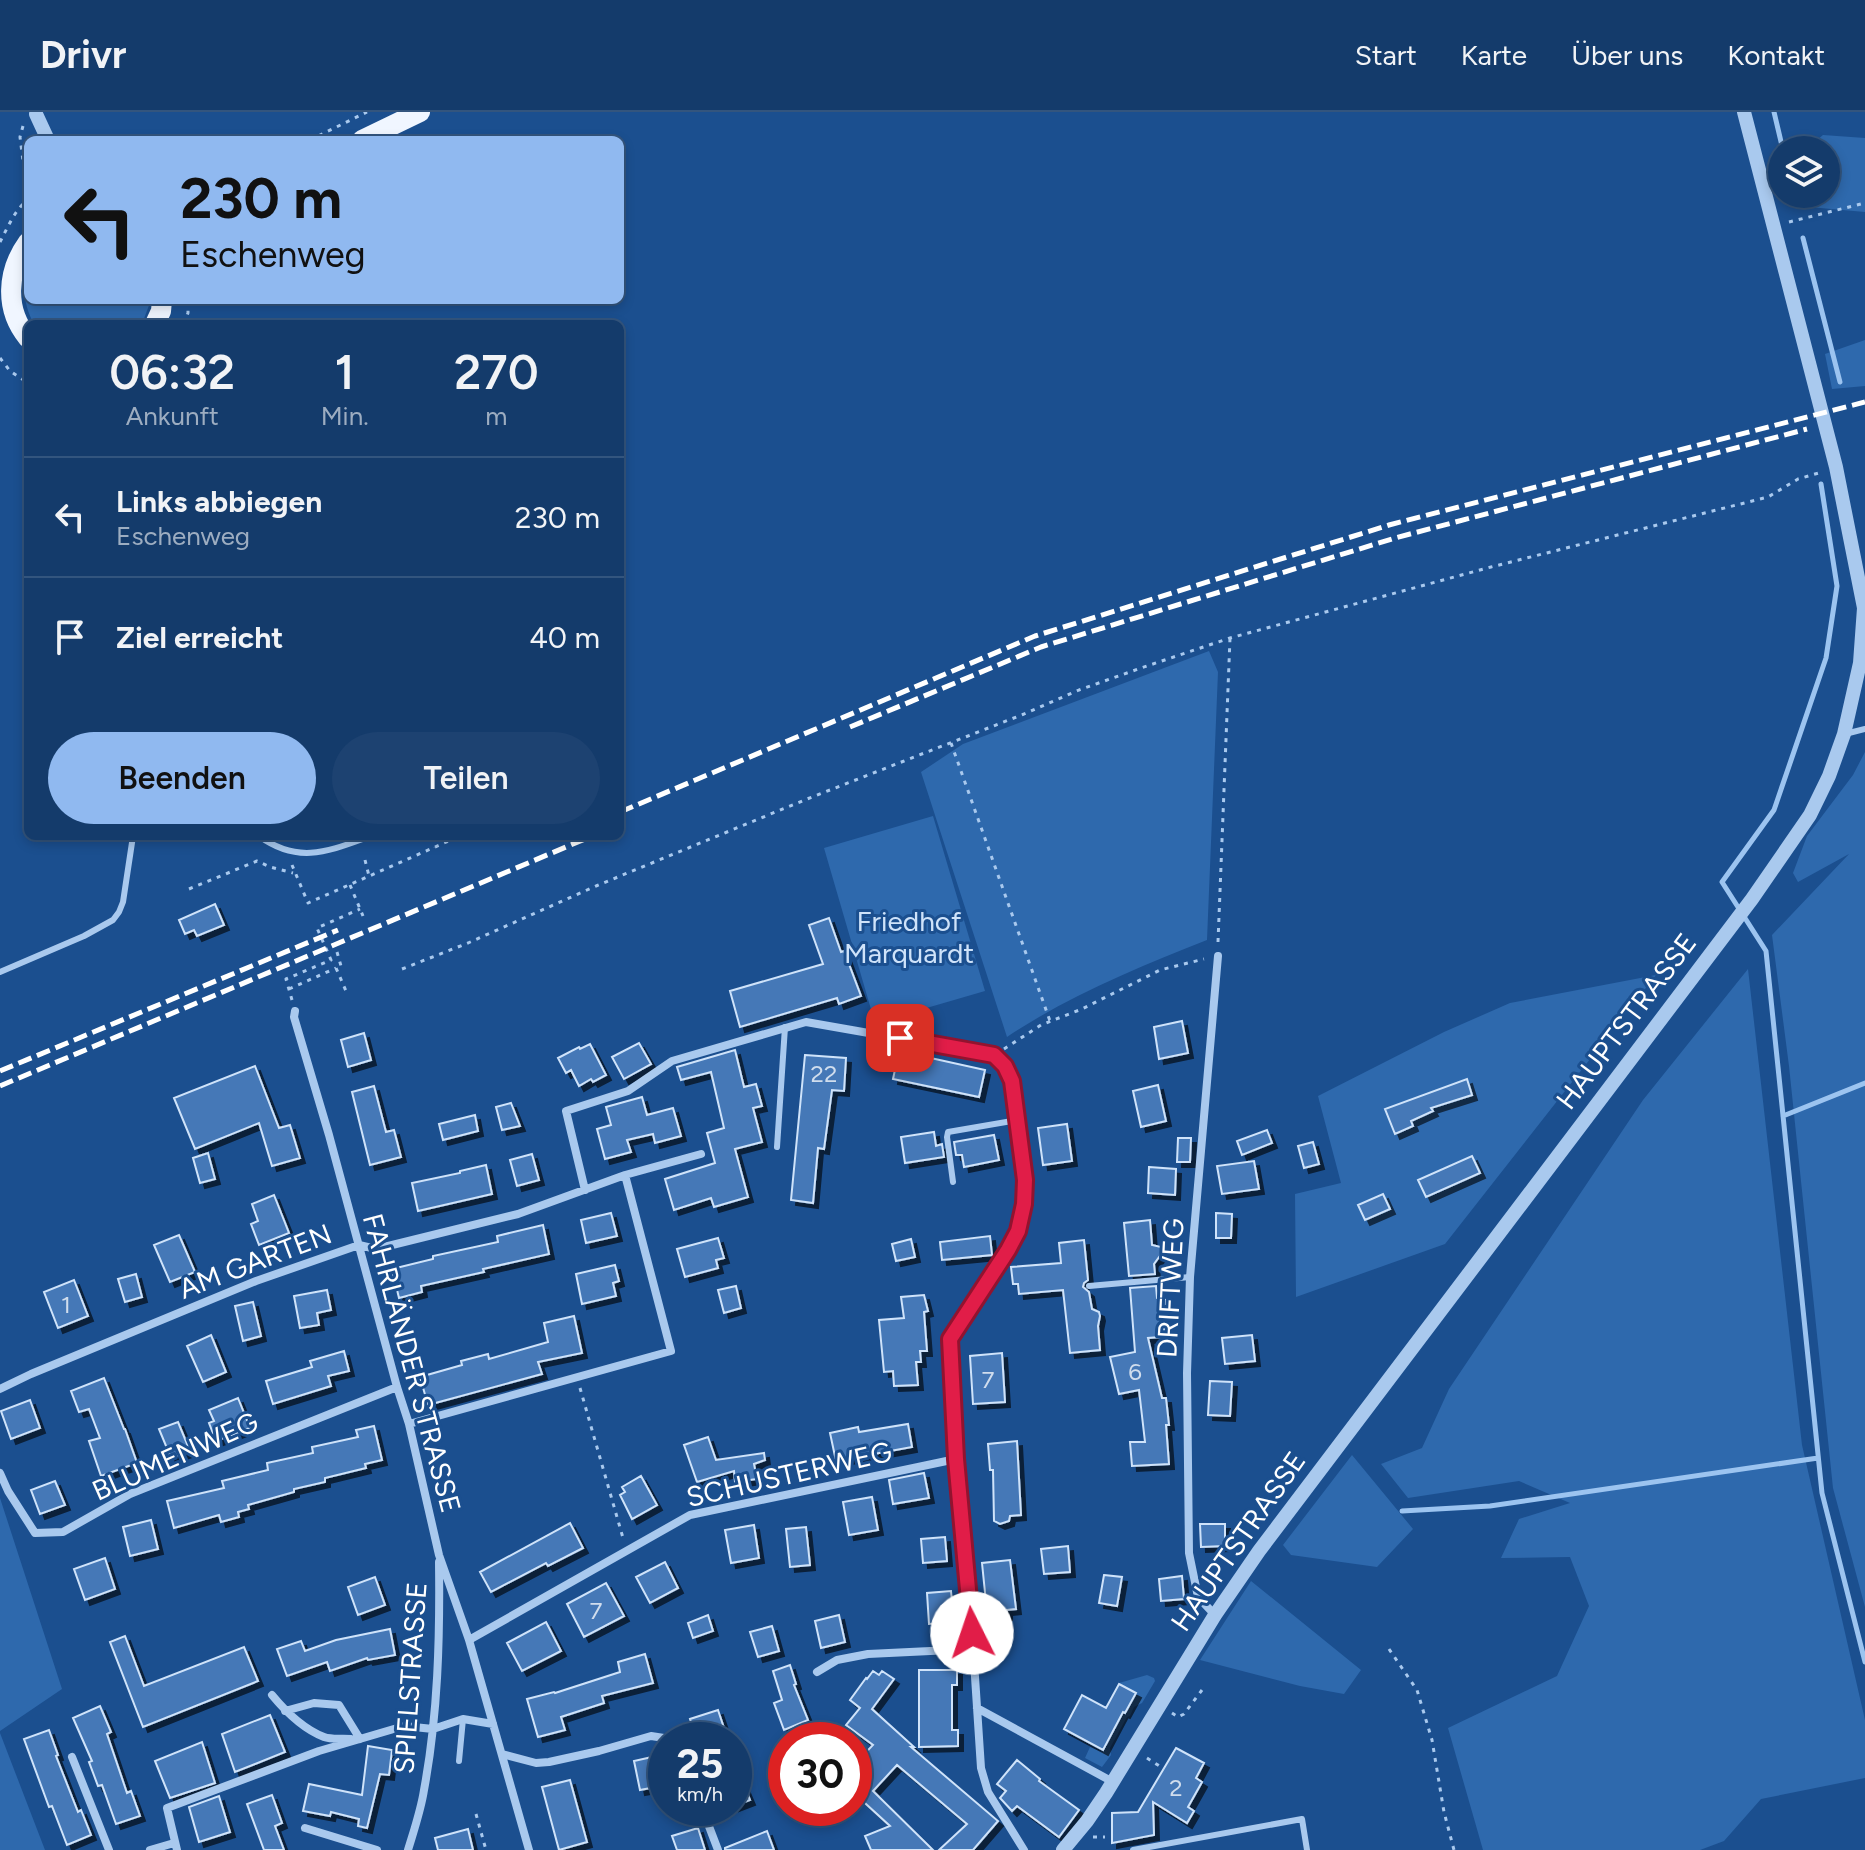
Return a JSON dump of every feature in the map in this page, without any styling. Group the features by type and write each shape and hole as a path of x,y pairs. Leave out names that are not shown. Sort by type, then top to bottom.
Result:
{"main road":[{"path":"370,136 420,112"},
{"path":"24,247 19,253 5,296 24,332"},
{"path":"0,332 24,334"}],"street":[{"name":"HAUPTSTRASSE","path":"1063,1850 1113,1782 1215,1615 1259,1551 1752,899 1810,815 1829,776 1844,734 1860,663 1864,608 1836,467 1744,112"},
{"path":"33,114 39,136"},
{"path":"33,114 46,136"},
{"name":"DRIFTWEG","path":"1215,1615 1198,1597 1189,1553 1187,1373 1190,1277 1218,956"},
{"name":"FAHRLÄNDER STRASSE","path":"295,1011 294,1017 409,1424 439,1555 469,1640 529,1850"},
{"path":"585,1190 566,1111 628,1091 672,1061 785,1027 806,1022 994,1055 1005,1066 1012,1081 1018,1120 1025,1180 1024,1204 1018,1231 1008,1250 950,1339 956,1459 981,1768 988,1792 1024,1850"},
{"name":"AM GARTEN","path":"0,1389 256,1281 359,1245 376,1249 518,1214 625,1175 701,1154"},
{"path":"409,1424 671,1351 625,1175"},
{"name":"BLUMENWEG","path":"0,1473 35,1533 63,1532 130,1494 397,1387"},
{"name":"SCHUSTERWEG","path":"469,1640 690,1515 956,1459"},
{"name":"SPIELSTRASSE","path":"408,1850 424,1793 433,1729 440,1633 439,1555"},
{"path":"817,1672 837,1660 868,1654 972,1649"},
{"path":"272,1695 285,1711 326,1738 360,1739"},
{"path":"285,1711 314,1703 339,1705 360,1739"},
{"path":"977,1708 1113,1782"},
{"path":"150,1850 176,1846 167,1808 319,1751 404,1726 433,1729 463,1719 493,1724"},
{"path":"502,1754 536,1763 549,1762 648,1737"},
{"path":"72,1757 109,1850"},
{"path":"709,1826 718,1850"},
{"path":"305,1828 377,1850"}],"lane":[{"path":"1844,734 1865,729"},
{"path":"0,972 84,936 113,920 123,902 132,840"},
{"path":"266,840 276,846 305,853 320,853 359,840"},
{"path":"777,1147 785,1027"},
{"path":"953,1182 948,1132 1018,1120"},
{"path":"1089,1286 1190,1277"},
{"path":"459,1761 463,1719"},
{"path":"1133,1850 1302,1819 1307,1850"}],"path":[{"path":"318,136 367,112"},
{"path":"24,169 20,137 33,114"},
{"path":"1774,226 1865,203"},
{"path":"0,242 24,204"},
{"path":"0,358 10,371 24,380"},
{"path":"402,969 807,799 1079,690 1230,638 1491,567 1768,497 1798,479 1836,467"},
{"path":"994,1055 1041,1025 1082,1009 1160,970 1218,956 1230,638"},
{"path":"951,743 1050,1021"},
{"path":"434,840 435,847"},
{"path":"292,865 306,904 451,840"},
{"path":"365,860 369,877"},
{"path":"189,889 257,861 295,873"},
{"path":"350,885 363,916"},
{"path":"295,1011 286,979 331,960 317,928 360,909"},
{"path":"289,989 341,966 337,952"},
{"path":"336,968 346,991"},
{"path":"577,1378 627,1550"},
{"path":"1389,1649 1417,1690 1432,1740 1454,1850"},
{"path":"1159,1705 1178,1717 1184,1714 1202,1690"},
{"path":"1133,1749 1164,1769"},
{"path":"476,1814 486,1850"}],"green space":[{"path":"1840,136 1865,138 1865,212 1820,208 1840,208"},
{"path":"27,304 150,304 144,320 32,320"},
{"path":"1865,340 1865,386 1832,389 1825,354"},
{"path":"1209,651 1218,672 1207,940 1079,995 1007,1037 921,772 963,744"},
{"path":"1865,752 1865,1607 1833,1488 1789,1066 1772,935 1849,854 1798,882 1793,873 1807,836 1853,775"},
{"name":"Friedhof Marquardt","path":"933,816 985,991 875,1023 824,848"},
{"path":"1748,969 1802,1445 1865,1720 1865,1778 1761,1799 1724,1841 1700,1850 1483,1850 1448,1728 1557,1676 1589,1606 1570,1557 1501,1558 1519,1519 1570,1503 1519,1481 1408,1498 1381,1464 1422,1448 1449,1389 1643,1100"},
{"path":"1656,975 1445,1244 1296,1297 1295,1194 1341,1183 1318,1096 1444,1032 1510,1003"},
{"path":"1352,1455 1413,1529 1377,1567 1291,1555 1283,1545"},
{"path":"0,1498 62,1689 0,1731"},
{"path":"1251,1581 1361,1670 1344,1694 1200,1660"},
{"path":"1147,1675 1155,1681 1142,1703 1134,1707 1127,1717 1110,1748 1111,1755 1102,1767 1085,1758 1090,1747 1102,1752 1121,1716 1120,1711 1125,1713 1136,1694 1119,1683"},
{"path":"0,1733 45,1850 0,1850"}],"building":[{"path":"215,904 224,925 197,936 194,930 185,934 179,920"},
{"path":"829,918 861,996 839,1004 837,998 740,1027 730,991 823,964 809,925"},
{"path":"1182,1021 1188,1053 1159,1059 1154,1027"},
{"path":"364,1033 371,1060 348,1067 341,1040"},
{"path":"639,1043 651,1064 624,1079 612,1057"},
{"path":"590,1044 606,1075 579,1086 571,1070 566,1073 558,1058"},
{"path":"735,1050 744,1087 756,1084 762,1106 753,1108 762,1142 735,1149 748,1197 714,1207 711,1198 674,1210 665,1179 715,1163 707,1133 724,1128 711,1072 681,1080 677,1067"},
{"path":"899,1051 985,1070 979,1097 893,1079"},
{"path":"805,1055 846,1058 844,1091 832,1090 824,1149 818,1148 813,1203 791,1200"},
{"path":"255,1066 279,1128 290,1125 300,1158 272,1166 259,1123 195,1149 174,1098"},
{"path":"1467,1079 1472,1095 1431,1108 1433,1111 1411,1121 1413,1126 1395,1134 1385,1109"},
{"path":"1158,1085 1166,1121 1141,1127 1133,1091"},
{"path":"374,1086 386,1132 394,1130 401,1157 370,1165 352,1092"},
{"path":"642,1097 647,1115 673,1108 681,1136 655,1143 653,1134 627,1140 631,1152 605,1159 597,1129 611,1125 606,1107"},
{"path":"511,1103 520,1126 502,1130 496,1107"},
{"path":"475,1115 478,1131 443,1140 439,1124"},
{"path":"1067,1124 1072,1161 1043,1165 1038,1128"},
{"path":"1267,1130 1272,1143 1242,1155 1237,1141"},
{"path":"934,1132 936,1146 942,1144 944,1157 905,1163 901,1137"},
{"path":"994,1135 999,1160 964,1167 962,1155 956,1155 954,1142"},
{"path":"1178,1138 1191,1138 1190,1162 1177,1162"},
{"path":"1313,1142 1319,1164 1304,1168 1298,1146"},
{"path":"208,1153 215,1179 200,1183 193,1158"},
{"path":"532,1154 539,1180 517,1186 510,1160"},
{"path":"1472,1156 1480,1173 1426,1197 1418,1180"},
{"path":"1254,1161 1259,1189 1222,1194 1217,1166"},
{"path":"486,1165 492,1194 418,1211 412,1183"},
{"path":"1149,1167 1176,1169 1175,1195 1148,1193"},
{"path":"1383,1194 1390,1209 1365,1220 1358,1205"},
{"path":"274,1195 289,1233 259,1245 251,1224 258,1221 252,1204"},
{"path":"611,1213 617,1236 586,1243 581,1220"},
{"path":"1216,1213 1232,1214 1231,1238 1216,1238"},
{"path":"1150,1220 1152,1245 1161,1247 1162,1253 1154,1264 1155,1274 1129,1276 1124,1223"},
{"path":"543,1225 549,1254 421,1286 422,1292 399,1298 392,1269 433,1259 433,1256 498,1242 497,1236"},
{"path":"179,1235 195,1272 170,1282 154,1245"},
{"path":"990,1236 992,1255 942,1260 940,1242"},
{"path":"718,1238 724,1258 716,1260 718,1268 685,1277 677,1249"},
{"path":"911,1239 915,1257 896,1261 892,1244"},
{"path":"1084,1240 1088,1280 1083,1287 1089,1292 1092,1309 1099,1312 1100,1350 1070,1353 1063,1290 1019,1294 1018,1284 1013,1284 1011,1267 1061,1263 1059,1243"},
{"path":"615,1265 619,1281 613,1283 616,1296 582,1304 576,1274"},
{"path":"136,1274 142,1297 125,1302 118,1279"},
{"path":"74,1280 88,1316 58,1328 44,1292"},
{"path":"736,1286 741,1308 724,1313 718,1290"},
{"path":"1156,1286 1157,1298 1166,1300 1164,1330 1160,1330 1161,1337 1148,1338 1162,1398 1166,1398 1169,1464 1132,1466 1130,1442 1145,1442 1139,1390 1119,1394 1110,1357 1135,1352 1130,1288"},
{"path":"327,1290 331,1310 317,1313 319,1325 300,1328 294,1296"},
{"path":"924,1295 928,1311 924,1312 927,1351 920,1351 921,1362 916,1362 918,1385 894,1386 893,1371 884,1372 879,1320 904,1318 901,1297"},
{"path":"253,1302 261,1336 243,1341 235,1306"},
{"path":"574,1316 582,1353 538,1362 542,1374 428,1405 420,1377 462,1365 461,1361 488,1354 489,1359 548,1342 544,1323"},
{"path":"211,1335 226,1372 203,1382 187,1346"},
{"path":"1252,1335 1255,1361 1225,1364 1222,1338"},
{"path":"344,1351 349,1371 328,1376 331,1386 273,1404 266,1381 312,1367 310,1361"},
{"path":"1002,1353 1005,1402 973,1404 970,1356"},
{"path":"104,1378 137,1463 101,1476 89,1441 100,1438 89,1409 79,1412 71,1391"},
{"path":"1210,1381 1232,1382 1230,1416 1208,1415"},
{"path":"238,1398 250,1428 216,1441 209,1423 214,1421 209,1410"},
{"path":"30,1400 40,1428 11,1439 1,1411"},
{"path":"178,1422 190,1451 171,1458 159,1429"},
{"path":"908,1424 912,1447 836,1461 830,1433 858,1427 859,1432"},
{"path":"374,1426 382,1460 365,1464 366,1468 325,1478 325,1482 248,1505 249,1509 238,1512 239,1517 221,1522 219,1515 174,1528 167,1501 224,1488 222,1481 268,1470 267,1463 313,1453 312,1447 358,1437 356,1430"},
{"path":"708,1437 716,1460 764,1453 765,1460 754,1464 757,1479 735,1482 734,1471 697,1482 684,1445"},
{"path":"1017,1441 1021,1515 1010,1516 1009,1521 1000,1524 994,1521 993,1470 990,1470 988,1444"},
{"path":"924,1473 929,1498 893,1504 889,1480"},
{"path":"641,1476 657,1505 632,1519 620,1495 625,1492 622,1487"},
{"path":"55,1481 65,1505 40,1514 31,1490"},
{"path":"872,1497 878,1530 849,1535 843,1502"},
{"path":"151,1520 158,1549 130,1556 123,1527"},
{"path":"570,1523 583,1548 548,1566 546,1563 491,1592 480,1572"},
{"path":"1200,1524 1225,1524 1225,1546 1201,1547"},
{"path":"754,1525 759,1558 731,1563 725,1530"},
{"path":"806,1527 810,1565 790,1567 786,1529"},
{"path":"945,1537 947,1561 923,1563 921,1539"},
{"path":"1068,1546 1070,1572 1044,1574 1041,1549"},
{"path":"105,1558 115,1589 85,1600 74,1569"},
{"path":"1010,1560 1016,1609 1007,1610 1007,1615 992,1617 992,1611 987,1612 982,1563"},
{"path":"665,1562 678,1588 650,1603 636,1577"},
{"path":"1104,1575 1122,1577 1117,1606 1099,1603"},
{"path":"1182,1576 1184,1599 1161,1601 1159,1579"},
{"path":"375,1577 385,1605 358,1615 348,1587"},
{"path":"606,1583 624,1616 584,1637 567,1604"},
{"path":"951,1591 954,1622 929,1624 927,1593"},
{"path":"708,1615 713,1631 693,1638 688,1623"},
{"path":"839,1615 845,1642 821,1648 815,1621"},
{"path":"546,1622 561,1651 522,1671 507,1643"},
{"path":"772,1626 779,1651 758,1657 750,1632"},
{"path":"390,1629 395,1655 367,1658 330,1671 327,1662 287,1676 277,1649 301,1641 305,1651 336,1640"},
{"path":"125,1636 144,1686 244,1647 258,1681 143,1727 110,1642"},
{"path":"645,1654 653,1683 602,1696 604,1703 561,1717 565,1730 538,1737 527,1699 620,1672 618,1662"},
{"path":"790,1665 794,1685 808,1720 781,1722 774,1703 782,1700 773,1671"},
{"path":"919,1670 957,1670 957,1685 952,1685 952,1730 958,1730 958,1746 919,1747"},
{"path":"873,1671 879,1675 882,1671 894,1679 872,1709 914,1747 911,1747 998,1821 973,1850 939,1850 967,1824 897,1765 873,1791 933,1850 871,1850 865,1836 890,1826 872,1810 872,1722 848,1722 860,1708 850,1700"},
{"path":"1119,1684 1136,1693 1103,1750 1064,1729 1082,1695 1106,1708"},
{"path":"100,1706 111,1732 107,1734 127,1793 131,1791 140,1816 116,1824 73,1718"},
{"path":"718,1710 722,1722 691,1722 690,1719"},
{"path":"270,1715 285,1752 235,1772 222,1734"},
{"path":"49,1730 78,1812 81,1810 91,1835 67,1845 24,1739"},
{"path":"202,1742 215,1783 170,1798 155,1761"},
{"path":"368,1746 392,1750 389,1775 380,1774 367,1828 358,1826 359,1819 331,1812 330,1816 303,1811 309,1784 362,1795"},
{"path":"1176,1748 1204,1763 1196,1778 1202,1782 1188,1807 1194,1811 1187,1823 1153,1802 1154,1835 1112,1843 1112,1813 1138,1812"},
{"path":"648,1758 648,1788 640,1790 634,1761"},
{"path":"1017,1760 1039,1781 1079,1810 1059,1837 1017,1806 1012,1811 1000,1798 1006,1791 997,1784"},
{"path":"570,1780 587,1842 559,1850 542,1787"},
{"path":"272,1795 282,1823 275,1826 284,1850 264,1850 247,1804"},
{"path":"219,1796 230,1832 199,1842 189,1807"},
{"path":"698,1828 705,1850 677,1850 672,1836"},
{"path":"468,1829 473,1850 438,1850 435,1838"},
{"path":"767,1831 774,1850 725,1850 725,1848"}],"waterway":[{"path":"1774,112 1780,136"},
{"path":"1803,238 1840,382"},
{"path":"1821,484 1837,586 1826,658 1774,810 1722,882 1766,951 1822,1493 1865,1662"},
{"path":"1783,1116 1865,1083"},
{"path":"1402,1511 1490,1506 1818,1458"}],"railway":[{"path":"624,810 1035,636 1389,525 1865,402"},
{"path":"850,727 1041,647 1395,538 1807,429"},
{"path":"0,1086 583,840"},
{"path":"0,1071 338,930"}],"route":[{"path":"900,1038 994,1055 1005,1066 1012,1081 1018,1120 1025,1180 1018,1231 950,1339 956,1459 972,1633"}]}
